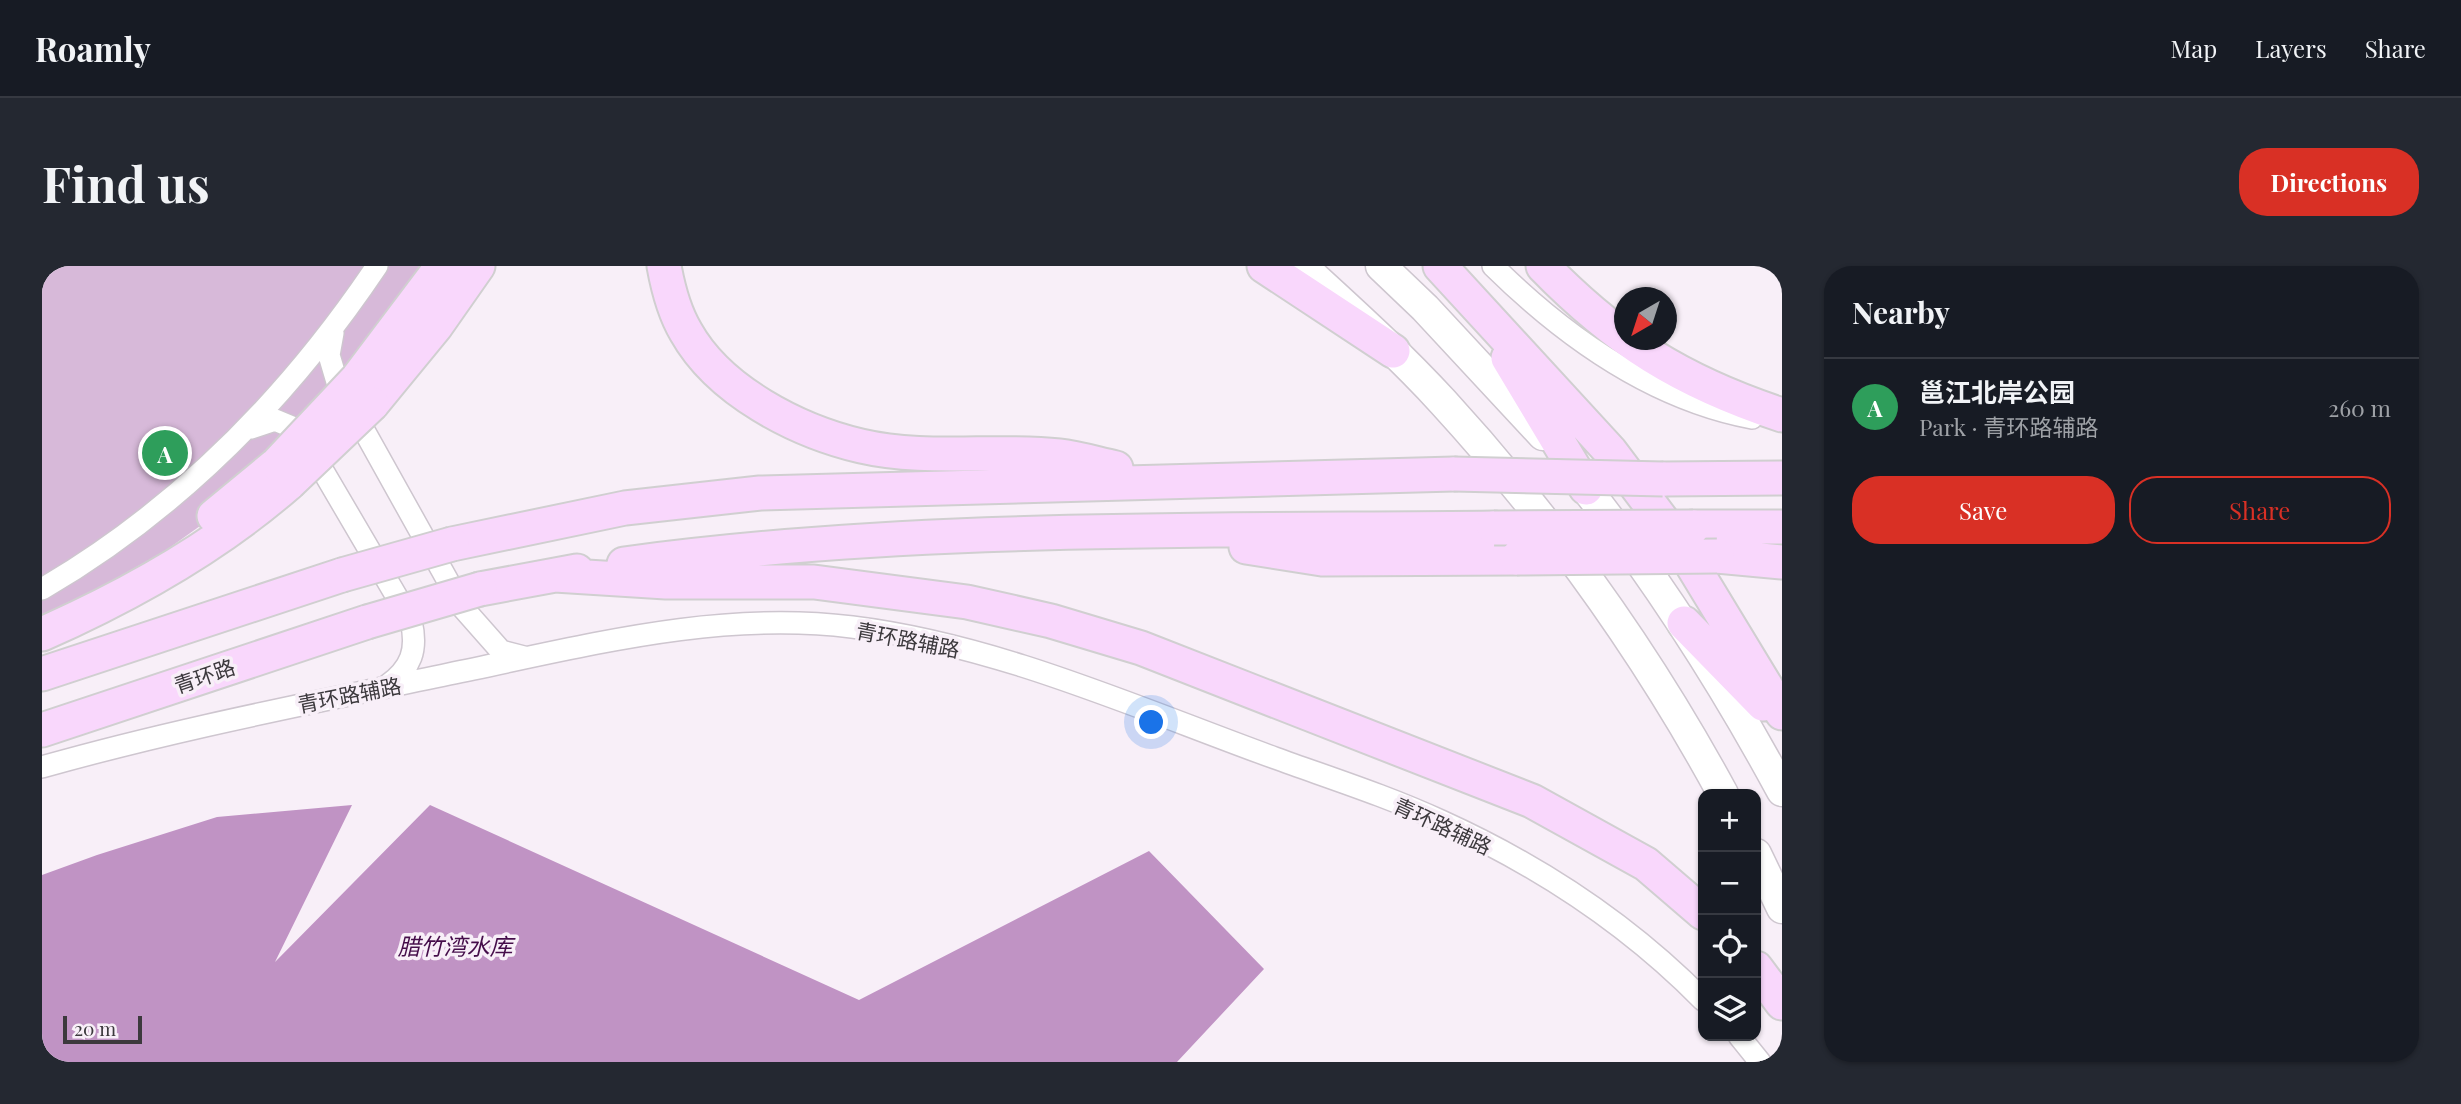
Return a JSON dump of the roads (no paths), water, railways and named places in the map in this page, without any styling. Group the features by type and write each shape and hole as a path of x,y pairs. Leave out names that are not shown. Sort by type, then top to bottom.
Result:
{"main road":[{"path":"365,391 442,266"},
{"path":"42,620 165,551 214,516 283,473 365,391 436,326 478,266"},
{"path":"664,266 668,290 686,332 713,367 750,396 805,428 863,446 950,454 1059,456 1170,480"},
{"path":"1264,266 1393,351"},
{"path":"1301,266 1393,351 1488,452 1584,574 1664,693 1720,789"},
{"path":"1381,266 1486,372 1586,488"},
{"path":"1440,266 1610,451 1646,497 1714,597 1782,713"},
{"path":"1543,266 1604,325 1645,355 1737,400 1782,415"},
{"path":"1472,300 1586,488 1684,623 1727,691 1782,790"},
{"path":"42,634 132,590 195,554 265,504 283,473"},
{"path":"42,674 342,575 452,544 625,509 760,493 1454,474 1663,479 1782,478"},
{"path":"555,575 710,553 920,538 1494,528 1782,527"},
{"path":"1153,533 1322,559 1717,556 1782,562"},
{"path":"555,575 666,582 814,582 967,601 1051,621 1141,648 1532,801 1646,864 1698,909"},
{"name":"青环路","path":"42,730 367,622 480,589 555,575"},
{"path":"1684,623 1782,723"},
{"path":"1761,865 1782,908"},
{"path":"1761,975 1782,1003"}],"street":[{"path":"42,589 121,537 203,472 246,430 317,351 377,266"},
{"path":"1493,266 1568,332 1624,370 1698,403 1782,424"},
{"path":"336,325 329,355 337,382 463,608 501,650 528,657"},
{"path":"246,430 275,420 299,430 411,621 414,644 409,666 386,687"},
{"name":"青环路辅路","path":"42,767 239,716 661,631 758,622 804,623 884,632 985,655 1440,820 1526,865 1606,916 1698,996"},
{"path":"1743,1041 1760,1062"}],"water":[{"name":"腊竹湾水库","path":"352,805 275,962 430,805 859,1000 1149,851 1264,969 1177,1062 42,1062 42,875 217,817"}],"place":[{"name":"邕江北岸公园","path":"165,453"}]}
